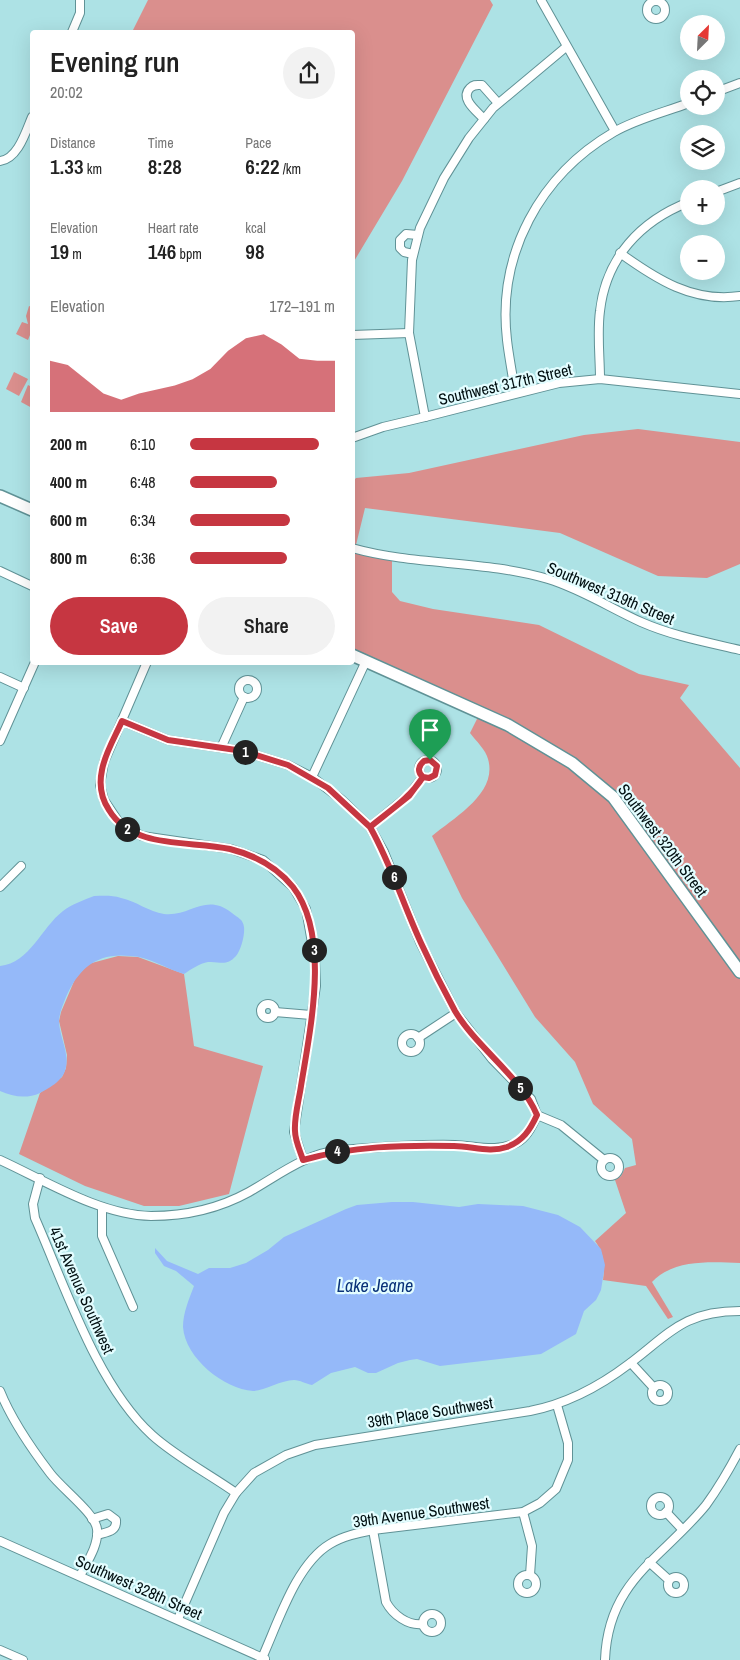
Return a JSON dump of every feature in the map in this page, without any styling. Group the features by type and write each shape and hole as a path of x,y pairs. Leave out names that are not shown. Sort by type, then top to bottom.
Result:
{"main road":[{"path":"0,496 30,509"},
{"name":"Southwest 320th Street","path":"355,656 508,725 572,763 613,797 740,972"}],"street":[{"path":"73,30 80,13 80,0"},
{"path":"541,0 615,131"},
{"path":"425,417 409,333 410,285 418,235 430,203 444,178 484,119 498,103 566,47"},
{"path":"725,89 740,83"},
{"path":"484,119 469,102 467,96 469,89 475,85 482,85 498,103"},
{"path":"515,393 506,340 507,297 509,276 532,212 548,188 569,166 615,131 680,106"},
{"path":"3,161 17,149 30,121"},
{"path":"725,189 740,183"},
{"path":"600,380 600,312 604,287 620,253 634,235 670,209 680,205"},
{"path":"414,254 404,252 400,248 400,240 406,234 418,235"},
{"path":"620,253 647,273 680,290 696,295 740,296"},
{"path":"355,335 409,333"},
{"name":"Southwest 317th Street","path":"355,437 383,427 558,383 600,380 740,394"},
{"name":"Southwest 319th Street","path":"355,549 392,556 474,565 548,579 584,593 642,622 682,637 740,650"},
{"path":"0,571 30,585"},
{"path":"312,777 366,661"},
{"path":"0,741 35,665"},
{"path":"146,665 104,762 100,785 106,806 120,824 142,836 218,847 245,853 263,860 293,888 306,908 315,960 316,986 294,1132 303,1160"},
{"path":"0,677 24,688"},
{"path":"221,748 244,697"},
{"path":"0,1160 102,1207 150,1216 196,1212 248,1192 303,1160 335,1151 373,1147 456,1146 487,1150 505,1147 519,1141 531,1128 537,1115 531,1099 492,1059 456,1013 420,942 384,852 370,827 328,788 312,777 273,760 221,748 168,740 122,721"},
{"path":"370,827 409,796 423,777"},
{"path":"0,887 22,866"},
{"path":"275,1012 311,1015"},
{"path":"418,1038 456,1013"},
{"path":"537,1115 561,1125 604,1160"},
{"name":"41st Avenue Southwest","path":"40,1178 33,1204 35,1218 104,1373 127,1408 153,1436 236,1493"},
{"path":"102,1207 102,1236 132,1307"},
{"name":"39th Place Southwest","path":"178,1619 224,1513 236,1493 254,1473 286,1455 315,1445 557,1405 599,1384 631,1363 676,1326 697,1316 720,1311 740,1311"},
{"path":"631,1363 654,1388"},
{"path":"0,1391 13,1419 51,1474 97,1526 94,1548 80,1576"},
{"name":"39th Avenue Southwest","path":"264,1659 300,1577 314,1557 340,1539 373,1530 523,1512 540,1503 551,1494 567,1465 568,1443 557,1405"},
{"path":"604,1660 606,1636 625,1590 711,1497 740,1449"},
{"path":"523,1512 532,1546 530,1575"},
{"path":"666,1512 682,1529"},
{"path":"92,1519 108,1514 116,1520 116,1526 112,1531 97,1535"},
{"path":"373,1530 386,1602 389,1608 402,1619 423,1624"},
{"name":"Southwest 328th Street","path":"0,1541 264,1659"},
{"path":"649,1562 669,1580"},
{"path":"0,1650 23,1660"}],"shaded area":[{"path":"148,0 490,0 493,5 402,181 355,260 355,30 133,30"},
{"path":"30,306 30,335 28,340 16,334 22,322 28,324 26,316"},
{"path":"14,372 28,379 19,396 6,389"},
{"path":"28,385 30,386 30,407 21,402"},
{"path":"638,429 740,442 740,564 707,578 658,576 560,533 365,508 355,549 356,478 409,473 584,435"},
{"path":"355,549 392,556 392,592 400,601 433,609 539,625 639,674 689,685 680,698 740,768 740,1263 717,1262 682,1266 671,1269 652,1282 673,1317 668,1319 646,1286 603,1280 603,1259 595,1241 626,1213 615,1180 621,1176 625,1168 636,1165 632,1139 593,1104 575,1062 535,1017 462,898 432,836 472,803 487,783 489,771 487,756 470,733 480,713 355,656"},
{"path":"118,956 138,957 184,974 194,1046 263,1066 229,1194 179,1206 144,1206 85,1186 19,1154 40,1093 62,1077 66,1068 67,1055 59,1021 75,979 88,964"}],"water":[{"path":"94,896 118,897 164,914 174,914 206,905 222,907 243,922 244,930 241,946 236,956 229,961 205,963 184,974 151,961 131,956 119,955 108,957 91,964 83,970 71,987 60,1012 59,1022 67,1061 63,1076 53,1086 35,1095 20,1097 0,1091 0,966 19,959 63,911 74,904"},
{"name":"Lake Jeane","path":"413,1202 459,1207 478,1204 523,1206 558,1215 580,1227 601,1249 605,1265 601,1290 596,1300 584,1311 576,1334 541,1354 440,1366 417,1359 398,1363 376,1373 368,1373 355,1367 331,1373 312,1385 289,1380 253,1391 230,1385 208,1370 198,1360 185,1339 183,1327 185,1311 194,1286 176,1271 164,1266 155,1253 155,1248 167,1261 198,1274 209,1268 230,1268 246,1263 268,1250 284,1237 346,1209 357,1205"}],"route":[{"path":"430,760 424,761 419,766 419,772 423,777 409,796 370,827 328,788 312,777 288,765 243,751 168,740 122,721 104,762 100,785 102,793 111,813 120,824 142,836 231,849 263,860 293,888 306,908 315,960 316,986 294,1132 303,1160 335,1151 373,1147 456,1146 487,1150 505,1147 519,1141 531,1128 537,1115 531,1099 492,1059 456,1013 420,942 384,852 370,827 409,796 419,783 423,777 429,778 437,773 437,766 430,760"}]}
